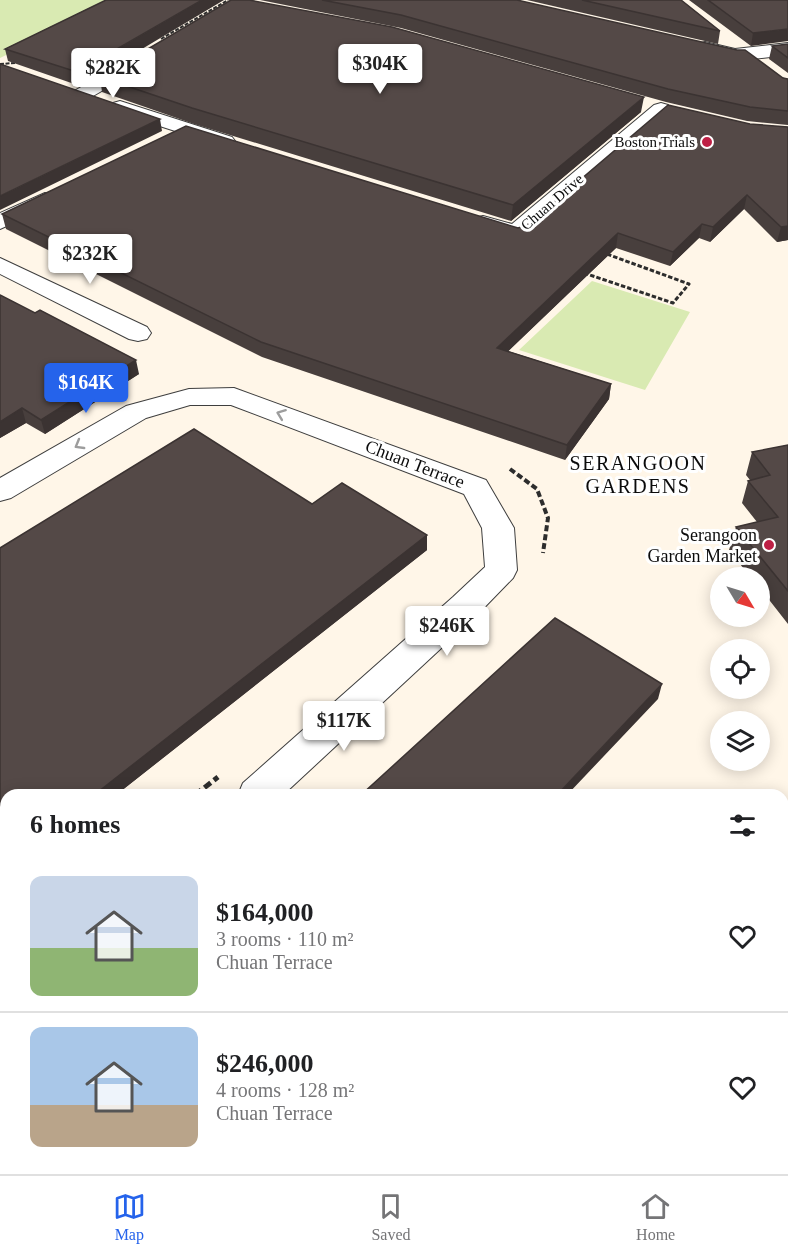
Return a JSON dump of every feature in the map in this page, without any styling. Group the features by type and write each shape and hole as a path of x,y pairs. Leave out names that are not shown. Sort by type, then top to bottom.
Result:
{"street":[{"path":"716,32 772,73"},
{"path":"689,44 735,55 788,49"},
{"path":"81,96 155,52"},
{"path":"61,88 186,130 248,148"},
{"path":"639,102 683,114"},
{"name":"Chuan Drive","path":"464,217 516,233 661,109"},
{"path":"162,142 186,130"},
{"path":"0,222 61,192"},
{"path":"0,265 138,333"},
{"name":"Chuan Terrace","path":"0,490 136,412 189,397 234,396 475,487 498,528 501,570 465,606 264,789"}],"path":[{"path":"215,0 235,4"},
{"path":"582,273 673,303 689,284 601,252"},
{"path":"503,464 537,489 548,518 544,552 538,562"},
{"path":"202,789 223,772"}],"green space":[{"path":"0,0 119,0 0,58"},
{"path":"592,281 690,312 645,390 519,350"}],"building":[{"path":"106,0 202,0 77,72 5,49"},
{"path":"231,0 249,0 392,27 644,97 513,205 192,108 100,77"},
{"path":"322,0 517,0 745,50 783,78 788,79 788,111 750,107 668,89 401,15"},
{"path":"582,0 681,0 720,31"},
{"path":"708,0 788,0 788,29 753,33"},
{"path":"788,44 788,58 772,46"},
{"path":"0,64 160,119 0,196"},
{"path":"668,105 750,124 788,127 788,226 781,227 747,195 713,227 702,224 673,252 618,233 497,348 611,384 567,445 261,342 2,214 186,126 518,228 527,225"},
{"path":"0,295 35,313 40,310 136,360 41,420 22,408 0,422"},
{"path":"194,429 312,504 342,483 427,535 102,789 0,789 0,548"},
{"path":"788,445 788,591 736,527 778,517 748,481 770,475 752,452"},
{"path":"555,618 662,684 563,789 368,789"}],"place":[{"name":"Boston Trials","path":"707,142"},
{"name":"Serangoon Garden Market","path":"769,545"}],"district":[{"name":"SERANGOON GARDENS","path":"638,474"}]}
